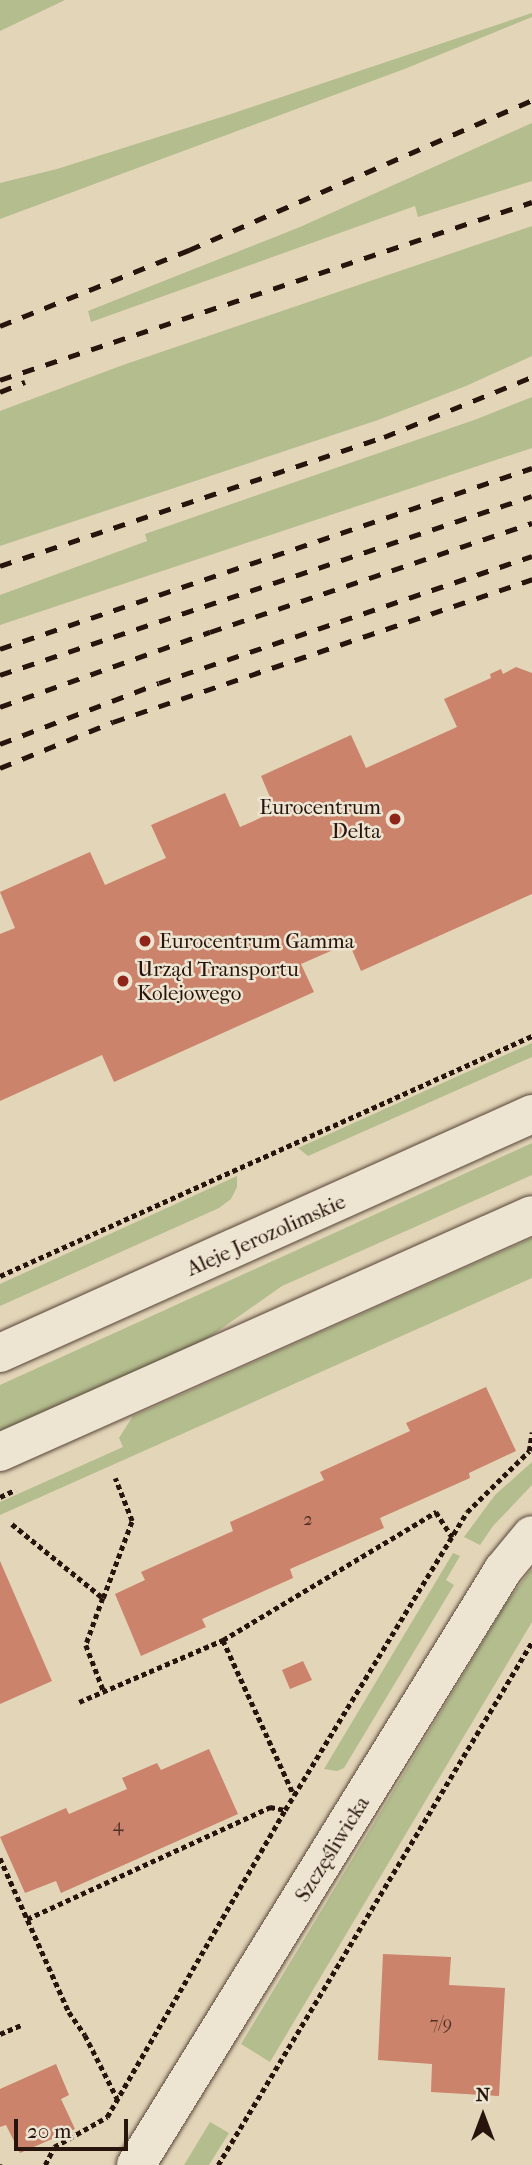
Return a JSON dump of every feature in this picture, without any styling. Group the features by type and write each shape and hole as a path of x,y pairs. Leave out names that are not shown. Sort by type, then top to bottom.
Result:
{"main road":[{"name":"Aleje Jerozolimskie","path":"0,1353 532,1114"},
{"path":"0,1452 532,1215"},
{"name":"Szczęśliwicka","path":"136,2165 503,1570 532,1535"}],"path":[{"path":"0,1276 532,1036"},
{"path":"45,2165 54,2147 107,2117 285,1810 467,1512 529,1451 532,1432"},
{"path":"104,1692 86,1645 132,1521 115,1478"},
{"path":"79,1702 223,1640 436,1512 453,1537"},
{"path":"12,1524 103,1598"},
{"path":"223,1640 295,1796"},
{"path":"218,2165 532,1642"},
{"path":"27,1919 270,1807 285,1810"},
{"path":"0,1858 69,2012 85,2035 117,2099"},
{"path":"0,2034 23,2024"}],"green space":[{"path":"0,0 65,0 0,31"},
{"path":"532,13 532,17 407,68 0,219 0,183 57,169 234,113"},
{"path":"532,123 532,181 418,217 415,206 91,322 88,311 300,227"},
{"path":"532,226 532,356 466,386 378,420 0,546 0,411 123,365"},
{"path":"532,397 532,448 0,625 0,595 147,541 145,534 477,419"},
{"path":"532,1043 532,1057 308,1156 298,1148"},
{"path":"532,1143 532,1175 282,1286 201,1343 0,1431 0,1385"},
{"path":"237,1176 237,1187 231,1199 219,1208 0,1306 0,1284"},
{"path":"532,1238 532,1278 0,1515 0,1502 123,1447 119,1438 133,1416"},
{"path":"532,1462 532,1485 493,1526 480,1545 464,1537 495,1495"},
{"path":"453,1553 460,1556 446,1580 454,1585 344,1768 337,1771 324,1769"},
{"path":"532,1568 532,1622 270,2062 241,2044 507,1602"},
{"path":"210,2122 229,2133 209,2165 184,2165"}],"building":[{"path":"516,667 532,673 532,894 361,971 349,943 301,964 314,992 114,1082 102,1055 0,1101 0,934 15,928 0,892 90,852 105,885 166,858 151,825 225,793 240,827 276,811 261,776 351,735 366,768 457,727 444,699 491,678 490,674 501,669 503,674"},
{"path":"486,1387 516,1451 469,1473 470,1478 380,1518 384,1528 290,1569 293,1578 202,1619 206,1627 141,1656 115,1594 145,1580 141,1572 233,1531 230,1522 324,1480 320,1472 410,1431 406,1423"},
{"path":"0,1561 52,1681 0,1704"},
{"path":"303,1661 312,1680 290,1689 282,1670"},
{"path":"209,1749 238,1814 61,1893 56,1881 25,1893 0,1837 66,1808 69,1814 127,1789 122,1778 157,1763 161,1770"},
{"path":"383,1954 451,1957 449,1985 505,1988 499,2096 431,2092 432,2064 378,2060"},
{"path":"56,2064 69,2095 61,2099 75,2129 20,2153 6,2125 0,2127 0,2089"}],"railway":[{"path":"0,326 189,250 532,100"},
{"path":"0,380 532,202"},
{"path":"0,566 384,437 532,377"},
{"path":"0,392 25,382"},
{"path":"0,649 532,468"},
{"path":"0,675 532,496"},
{"path":"0,707 210,632 532,523"},
{"path":"0,744 159,683 532,556"},
{"path":"0,768 113,722 532,579"}],"place":[{"name":"Eurocentrum Delta","path":"395,819"},
{"name":"Eurocentrum Gamma","path":"145,941"},
{"name":"Urząd Transportu Kolejowego","path":"123,981"}]}
